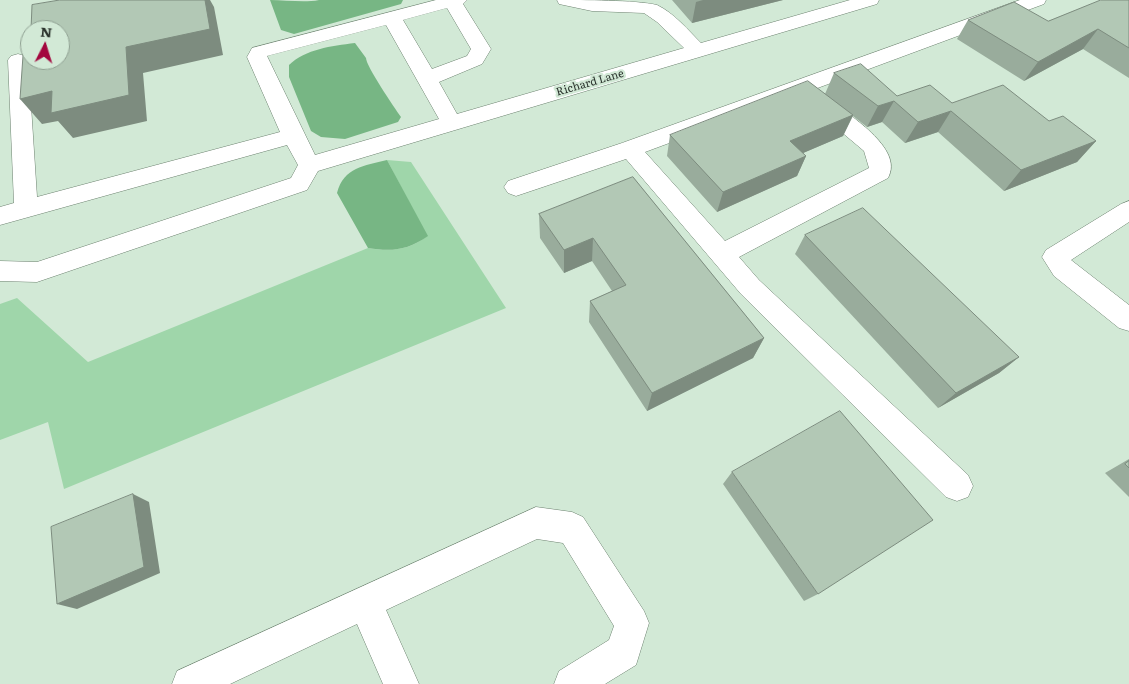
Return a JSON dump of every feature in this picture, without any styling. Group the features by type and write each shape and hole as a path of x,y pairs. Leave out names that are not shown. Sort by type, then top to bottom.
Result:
{"street":[{"path":"566,0 592,5 635,6 650,9 664,18 698,51"},
{"name":"Richard Lane","path":"309,165 870,0"},
{"path":"516,187 630,149 1037,0"},
{"path":"0,271 38,272 299,184 309,165 293,136 257,58 259,52 391,16 455,1 481,49 474,60 426,79"},
{"path":"391,16 452,123"},
{"path":"18,60 26,209"},
{"path":"722,254 880,172 880,162 874,148 800,87"},
{"path":"0,216 293,136"},
{"path":"630,149 750,287 957,486"},
{"path":"1129,210 1055,257 1063,269 1129,320"},
{"path":"190,684 536,523 572,528 632,623 623,652 572,684"},
{"path":"366,602 401,684"}],"shaded area":[{"path":"270,0 403,0 401,4 294,34 281,30"},
{"path":"355,43 401,117 398,122 345,139 321,137 311,131 289,77 289,65 311,52"},
{"path":"387,160 411,162 506,308 64,489 48,422 0,440 0,304 17,298 88,362 368,248 392,250 407,247 427,236"},
{"path":"387,160 428,236 407,247 392,250 368,248 337,193 340,184 356,169"}],"building":[{"path":"60,0 205,0 210,29 126,47 129,95 51,113 52,91 20,99 22,70 70,70 70,20 31,20 32,5"},
{"path":"1101,0 1129,0 1129,48 1098,29 1038,62 968,20 1014,2 1048,21"},
{"path":"861,64 897,96 930,85 952,103 1003,85 1049,121 1063,116 1096,141 1021,170 951,111 918,122 894,101 878,106 834,73"},
{"path":"808,81 853,115 790,141 806,156 723,192 670,135"},
{"path":"633,177 764,338 652,393 590,301 626,285 593,238 564,250 539,214"},
{"path":"863,208 1019,357 956,393 805,235"},
{"path":"840,411 933,520 818,594 732,472"},
{"path":"133,494 144,567 57,604 51,527"}]}
